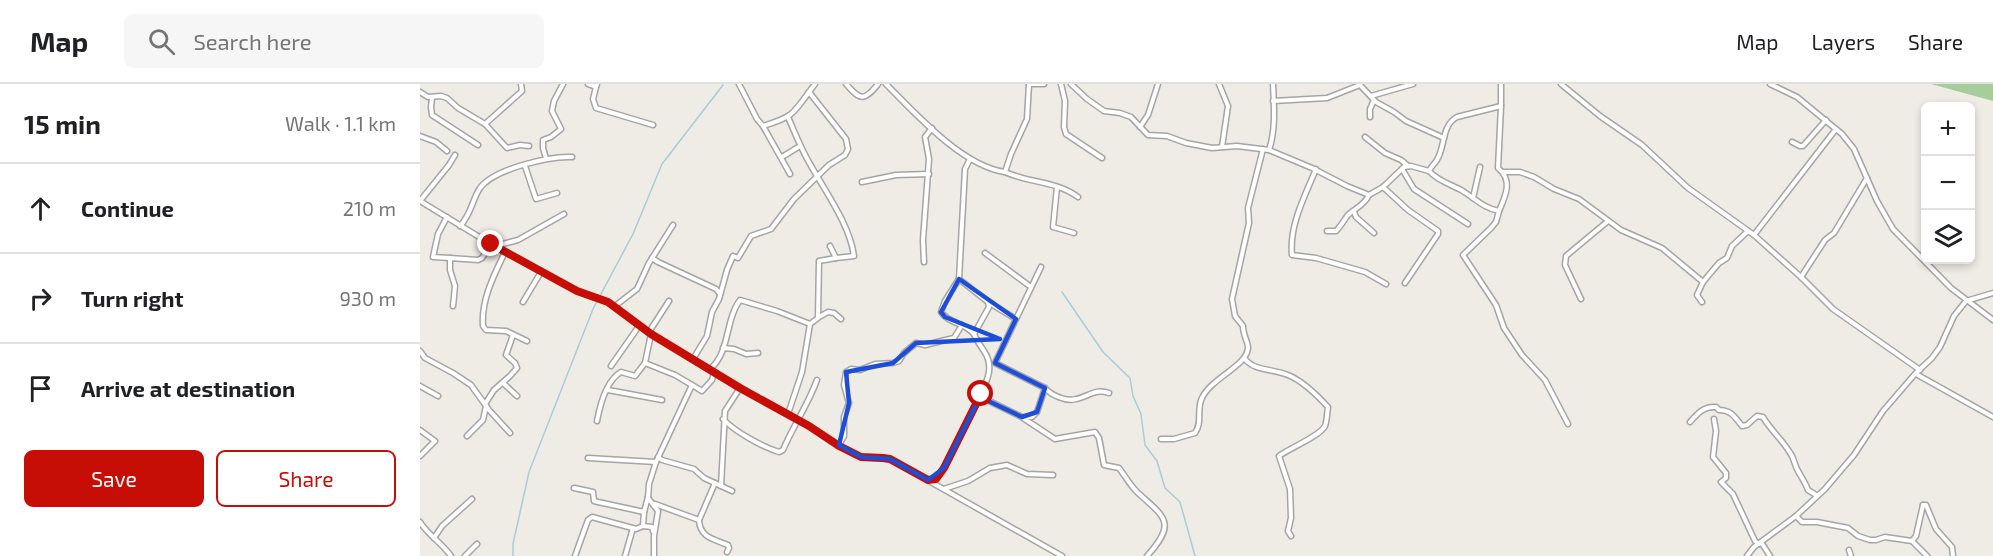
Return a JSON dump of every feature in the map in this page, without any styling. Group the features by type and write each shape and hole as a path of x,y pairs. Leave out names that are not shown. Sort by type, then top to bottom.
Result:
{"street":[{"path":"485,124 522,91 521,84"},
{"path":"546,158 543,140 557,134 561,129 552,111 554,100 563,84"},
{"path":"588,84 597,86 593,99 596,108 653,125"},
{"path":"739,84 790,174"},
{"path":"763,126 788,117 797,110 815,84"},
{"path":"846,84 856,96 860,97 871,93 878,84"},
{"path":"886,84 917,116 970,159 990,169 1019,178 1066,188 1078,197"},
{"path":"1005,172 1027,119 1030,84 1044,84"},
{"path":"1061,84 1066,134 1102,158"},
{"path":"1071,84 1104,111 1126,114 1151,136 1167,136 1186,143 1212,148 1237,146 1269,150 1316,169 1369,195"},
{"path":"1140,128 1148,114 1158,84"},
{"path":"1219,84 1228,106 1222,147"},
{"path":"1269,150 1274,127 1274,84"},
{"path":"1372,98 1413,84"},
{"path":"1501,84 1498,168 1503,172 1508,184 1507,194 1496,222 1462,255 1496,305 1504,328 1522,355 1545,380 1568,424"},
{"path":"1561,84 1600,116 1642,145 1688,188 1754,235 1833,309 1920,370"},
{"path":"1770,84 1797,97 1849,142 1893,230 1966,301 1993,320"},
{"path":"1274,101 1327,98 1359,85 1383,107 1394,112 1406,122 1444,138"},
{"path":"420,92 432,98 441,96 447,98 458,108 485,124 507,148 520,145 529,146"},
{"path":"693,359 706,336 712,312 733,256 738,258 749,237 771,229 794,199 848,149 846,139 808,92"},
{"path":"432,98 430,107 432,115 478,145"},
{"path":"1370,117 1372,98"},
{"path":"1429,171 1438,159 1451,120 1501,106"},
{"path":"788,117 800,146 852,243 854,256 819,261 818,318"},
{"path":"1792,142 1803,146 1826,120"},
{"path":"924,261 923,240 929,174 925,137 933,128"},
{"path":"1754,235 1836,129"},
{"path":"420,136 436,142 447,151"},
{"path":"1365,137 1385,153 1408,166 1429,171 1441,181 1463,191 1479,204 1499,211"},
{"path":"782,157 800,146"},
{"path":"1161,439 1174,439 1195,433 1200,424 1199,407 1206,389 1245,358 1248,348 1243,326 1235,316 1232,299 1249,223 1248,208 1263,149"},
{"path":"455,155 420,201 541,272 577,291 615,306 650,333 740,388 798,419 839,446 861,457 890,459 1062,556"},
{"path":"460,226 467,217 479,190 495,176 546,158 572,157"},
{"path":"970,159 965,169 959,279 941,312 945,317 969,328 974,334 978,345 990,363 990,376"},
{"path":"525,165 536,200 557,193"},
{"path":"1327,231 1336,231 1350,212 1354,212 1369,195 1383,187 1408,166"},
{"path":"1473,199 1480,167"},
{"path":"1316,169 1298,212 1292,255 1316,258 1365,272 1386,284"},
{"path":"1402,169 1414,189 1468,224"},
{"path":"1503,172 1520,172 1579,199 1621,230 1662,248 1703,282"},
{"path":"862,182 896,175 929,174"},
{"path":"1801,277 1826,240 1834,233 1867,178"},
{"path":"1058,187 1053,227 1074,232"},
{"path":"1383,187 1408,210 1438,231 1405,283"},
{"path":"1354,212 1356,217 1374,233"},
{"path":"447,216 438,234 433,257 478,260 493,245 518,240 564,214"},
{"path":"1581,299 1565,265 1566,256 1608,221"},
{"path":"615,306 637,289 652,258 673,225"},
{"path":"1702,302 1697,295 1703,282 1719,263 1727,258 1732,246 1748,231"},
{"path":"830,246 836,258"},
{"path":"505,252 485,300 483,323 486,330 506,331 527,341"},
{"path":"985,253 1031,287"},
{"path":"450,258 450,270 455,286 453,306"},
{"path":"652,258 716,289 720,295"},
{"path":"1041,267 981,394 985,399 1022,417 1055,439 1095,432 1099,438 1104,465 1119,468 1135,490 1160,512 1164,519 1165,530 1147,556"},
{"path":"523,302 541,272"},
{"path":"959,279 988,302 1016,319"},
{"path":"1747,556 1825,489 1854,455 1883,411 1940,347 1954,316 1966,301 1993,293"},
{"path":"710,369 718,363 740,300 810,324"},
{"path":"597,421 600,403 613,378 621,372 635,376 645,363 650,333 669,301"},
{"path":"974,334 988,307 988,302"},
{"path":"788,414 802,372 810,324 828,312 834,313 841,319"},
{"path":"839,446 844,436 844,417 849,403 844,385 846,372 850,369 861,370 875,364 899,361 904,353 916,343 925,345 954,338 962,325"},
{"path":"611,366 639,326"},
{"path":"467,436 483,420 485,405 494,390 517,368 506,355 513,335"},
{"path":"723,348 747,354 758,353"},
{"path":"420,351 425,358 471,385 510,433"},
{"path":"1245,358 1245,361 1252,366 1280,372 1301,381 1328,407 1325,426 1318,434 1279,456 1290,489 1291,518 1288,531 1291,536"},
{"path":"645,363 675,375 702,391 715,373"},
{"path":"995,363 1045,388 1050,394 1075,400 1093,392 1109,393"},
{"path":"1915,374 1993,417"},
{"path":"723,419 742,433 779,453 783,450 808,404 817,380"},
{"path":"503,383 517,396"},
{"path":"643,526 649,484 657,459 692,386"},
{"path":"420,387 438,396"},
{"path":"721,486 725,428 723,419 725,411 740,388"},
{"path":"1022,417 1032,417 1037,412 1045,388"},
{"path":"608,390 662,400"},
{"path":"928,480 936,479 944,468 978,400 985,399"},
{"path":"1690,422 1701,410 1709,406 1716,406 1719,410 1731,412 1742,426 1747,425 1757,416 1763,417 1770,430 1778,436 1792,456 1798,472 1805,479 1808,490 1816,496"},
{"path":"1714,419 1713,458 1726,473 1726,477 1721,482 1733,495 1755,541 1760,543 1770,556"},
{"path":"420,430 435,441 420,456"},
{"path":"588,458 662,460 693,469 732,491"},
{"path":"944,489 968,481 990,468 1007,465 1027,474 1053,475"},
{"path":"715,483 699,520 702,533 728,545 727,552"},
{"path":"574,488 592,492 594,501 644,513"},
{"path":"648,497 658,511 654,556"},
{"path":"434,538 442,526 472,499"},
{"path":"651,503 699,520"},
{"path":"1912,541 1916,536 1923,505 1926,504 1936,529 1952,547 1953,556"},
{"path":"1796,516 1802,522 1817,522 1848,528 1858,536 1870,540 1885,537 1912,541 1927,556"},
{"path":"575,556 591,517 633,528 652,527 654,536"},
{"path":"420,522 451,556"},
{"path":"625,556 633,528"},
{"path":"465,556 477,544"},
{"path":"1849,550 1851,556"}],"highlighted area":[{"path":"959,279 1016,319 995,363 1045,388 1037,412 1022,417 980,397 944,468 928,480 890,459 861,457 839,445 849,403 846,372 893,363 916,343 1000,339 945,317 941,312"}],"green space":[{"path":"1931,84 1993,84 1993,101"}],"waterway":[{"path":"513,556 513,544 529,472 593,309 633,234 662,164 723,85"},
{"path":"1062,292 1103,352 1130,378 1133,396 1141,414 1145,445 1157,461 1165,488 1180,502 1195,556"}],"route":[{"path":"491,244 577,291 615,306 651,334 740,388 809,426 839,446 864,458 890,459 928,480 936,479 944,468 978,400 985,399 981,394"}]}
